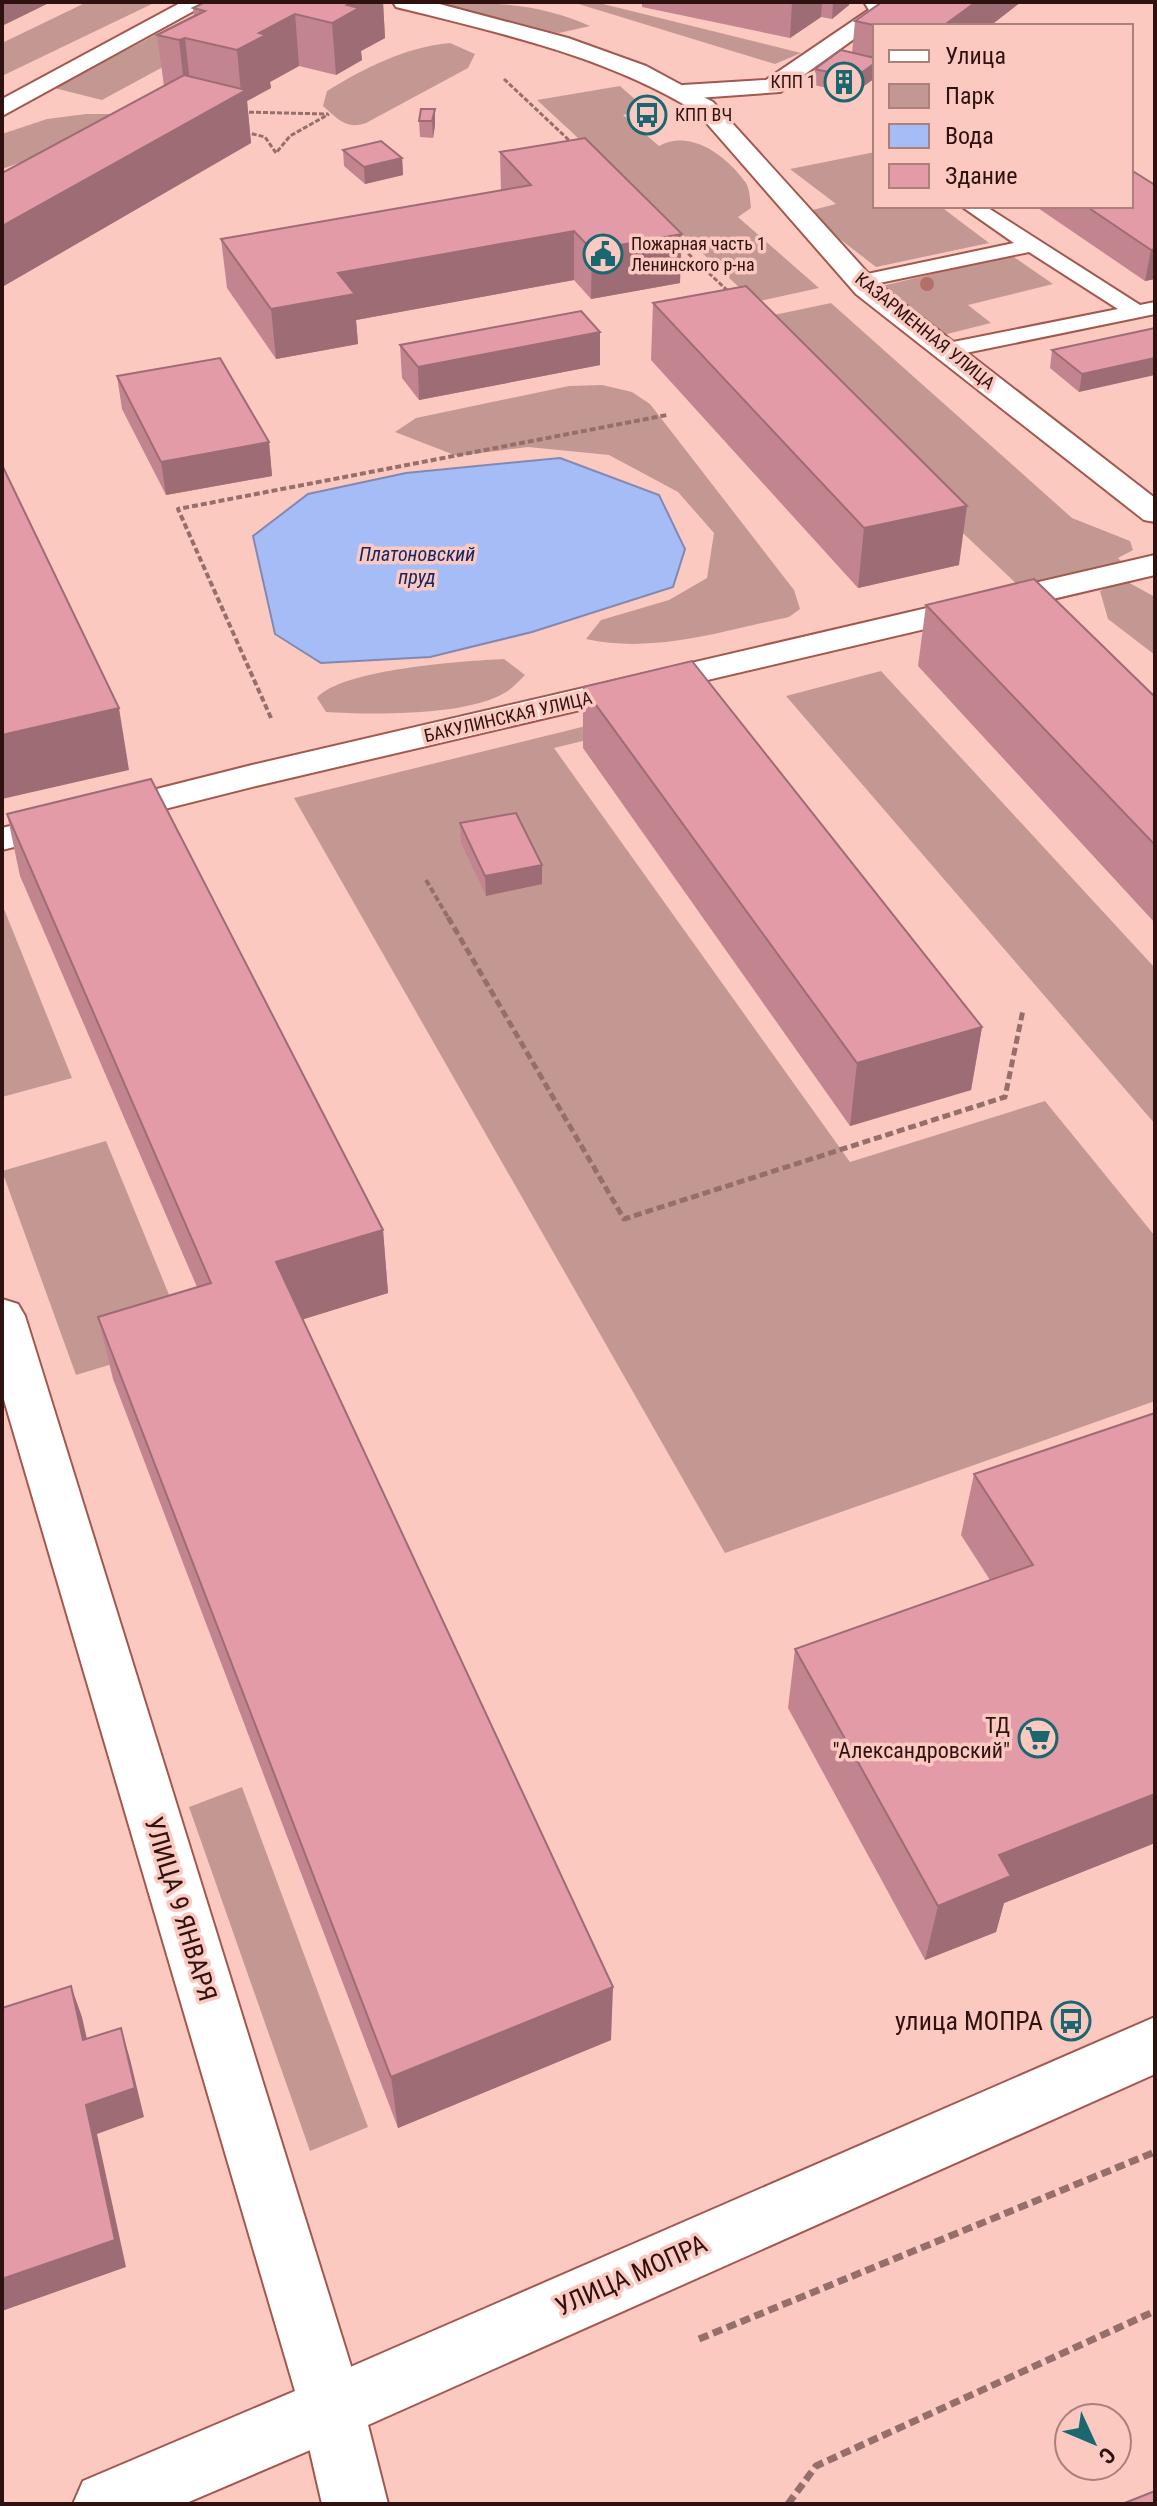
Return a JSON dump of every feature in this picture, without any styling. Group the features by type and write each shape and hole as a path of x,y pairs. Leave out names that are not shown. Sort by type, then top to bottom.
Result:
{"street":[{"path":"2,109 199,2"},
{"path":"404,2 566,44 683,92 772,87 882,11 875,2"},
{"name":"КАЗАРМЕННАЯ УЛИЦА","path":"683,92 705,107 860,281 1155,513"},
{"name":"БАКУЛИНСКАЯ УЛИЦА","path":"2,839 293,767 1155,565"},
{"name":"УЛИЦА 9 ЯНВАРЯ","path":"2,1316 332,2408 355,2504"},
{"name":"УЛИЦА МОПРА","path":"106,2504 332,2408 1155,2045"}],"lane":[{"path":"974,208 1146,310"},
{"path":"860,281 1032,245"},
{"path":"946,350 1146,310"}],"path":[{"path":"505,79 572,143"},
{"path":"239,130 265,137 276,153 290,136 329,114 241,112"},
{"path":"672,238 739,301"},
{"path":"293,767 178,509 667,415"},
{"path":"426,880 624,1219 1005,1097 1023,1010"},
{"path":"699,2339 1155,2152"},
{"path":"788,2504 816,2466 1155,2311"}],"green space":[{"path":"87,2 156,2 2,76 2,43"},
{"path":"218,2 279,4 102,100 54,88"},
{"path":"439,2 535,9 590,26 559,33 536,30"},
{"path":"572,2 595,2 801,53 775,64"},
{"path":"450,43 475,54 468,68 366,123 348,124 323,106 327,91 371,67 417,49"},
{"path":"620,86 647,110 623,115 659,146 671,141 696,143 719,155 738,173 746,183 751,208 738,217 819,288 755,302 537,100"},
{"path":"86,114 123,114 118,128 2,169 2,134 47,119"},
{"path":"873,152 873,208 943,208 989,243 876,267 805,212 836,204 790,169"},
{"path":"1011,255 1053,284 968,305 991,323 943,335 878,287"},
{"path":"831,303 1072,518 1130,541 1133,550 1118,558 1123,563 1022,589 740,322"},
{"path":"602,385 632,392 650,404 794,590 800,609 789,617 688,639 637,644 586,639 601,620 669,600 707,578 714,533 678,492 609,455 528,447 457,456 395,432 416,418 569,386"},
{"path":"1124,580 1155,597 1155,655 1108,619 1100,591"},
{"path":"504,659 525,675 506,692 469,706 419,712 326,712 317,698 330,688 376,673"},
{"path":"881,671 1155,968 1155,1124 786,696"},
{"path":"683,702 693,714 554,748 850,1162 1045,1101 1155,1236 1155,1401 725,1553 294,798"},
{"path":"2,904 72,1078 2,1097"},
{"path":"106,1141 188,1341 76,1375 2,1171"},
{"path":"242,1787 368,2127 310,2151 189,1807"}],"water":[{"name":"Платоновский пруд","path":"560,458 659,495 685,549 673,587 532,632 430,657 321,663 275,634 253,536 308,494 406,473"}],"building":[{"path":"205,2 353,2 347,5 359,8 332,23 295,14 259,33 266,35 237,50 157,35 205,11 193,8"},
{"path":"882,2 976,2 946,24 873,25 855,21"},
{"path":"841,50 873,58 873,64 854,78 815,69"},
{"path":"184,75 246,90 2,226 2,173"},
{"path":"421,109 435,109 432,121 419,121"},
{"path":"585,138 682,234 592,250 574,231 338,273 355,294 271,309 221,239 531,185 500,152"},
{"path":"381,141 402,158 364,167 343,150"},
{"path":"1133,171 1155,185 1155,249 1151,250 1089,208 1133,208"},
{"path":"746,286 967,506 864,528 653,303"},
{"path":"581,311 600,332 418,367 400,345"},
{"path":"1155,328 1155,358 1082,374 1052,350"},
{"path":"220,358 269,442 161,462 117,376"},
{"path":"2,465 119,708 2,735"},
{"path":"1034,579 1155,697 1155,845 926,605"},
{"path":"692,661 982,1027 857,1063 583,687"},
{"path":"151,779 383,1230 276,1262 613,1987 391,2077 98,1317 211,1283 7,814"},
{"path":"516,813 542,865 485,876 460,823"},
{"path":"1155,1413 1155,1794 999,1855 1011,1876 938,1906 795,1649 1033,1565 974,1474"},
{"path":"71,1986 83,2040 121,2028 135,2088 86,2105 115,2240 2,2279 2,2008"},
{"path":"1155,2491 1155,2504 1122,2504"}],"place":[{"name":"КПП 1","path":"844,82"},
{"name":"КПП ВЧ","path":"647,115"},
{"name":"Пожарная часть 1 Ленинского р-на","path":"603,254"},
{"name":"ТД \"Александровский\"","path":"1038,1738"},
{"name":"улица МОПРА","path":"1071,2021"}]}
